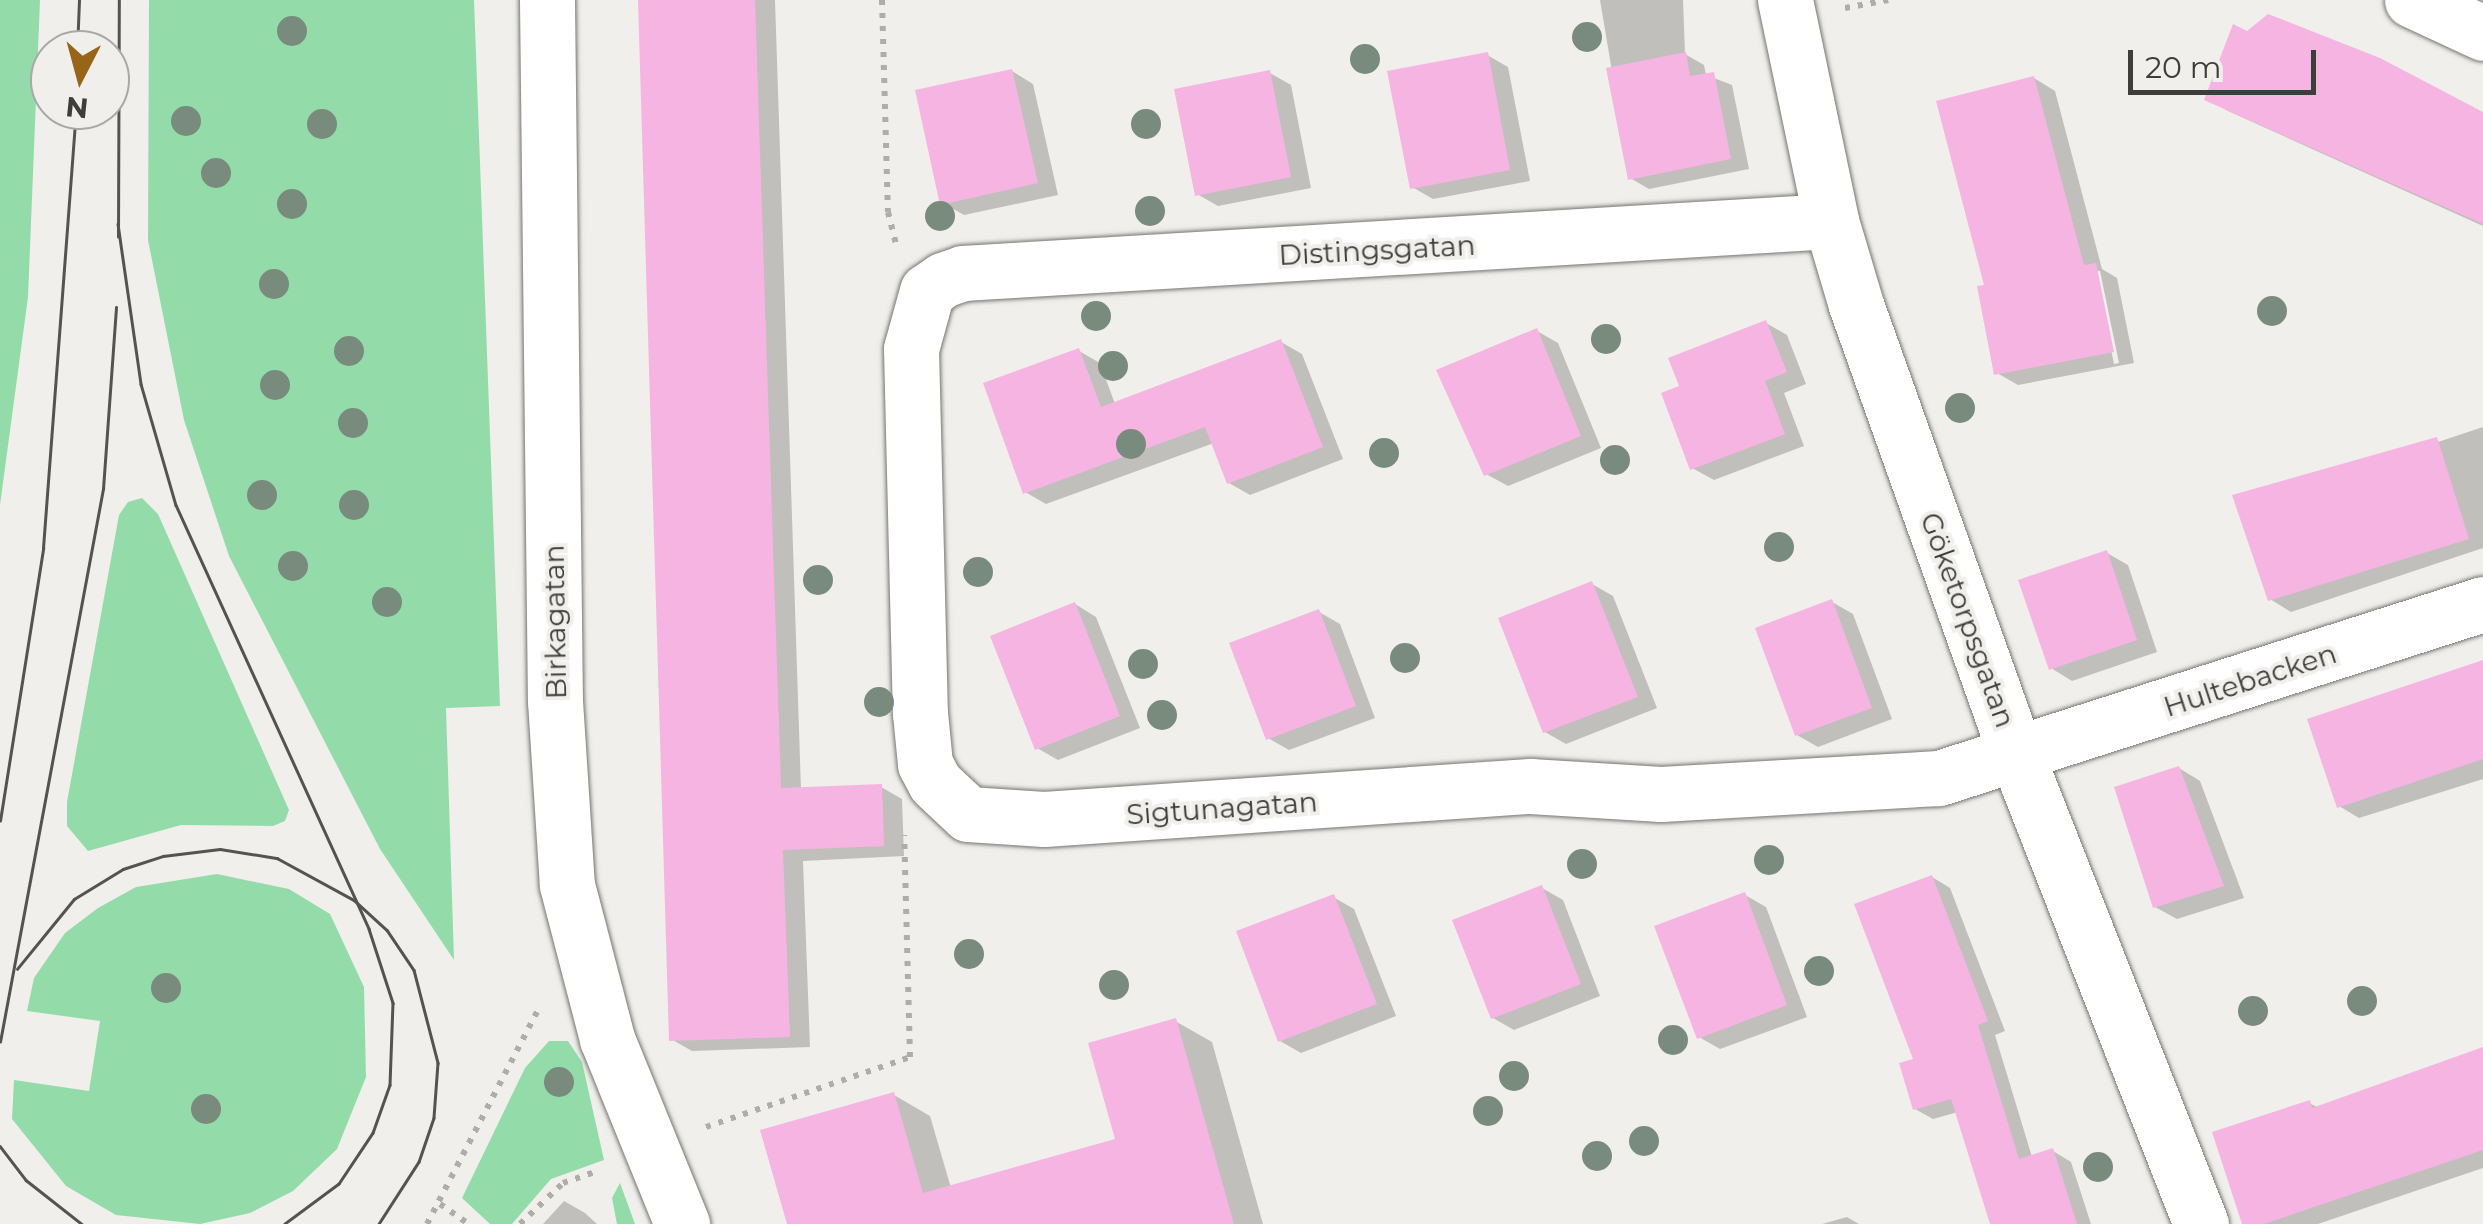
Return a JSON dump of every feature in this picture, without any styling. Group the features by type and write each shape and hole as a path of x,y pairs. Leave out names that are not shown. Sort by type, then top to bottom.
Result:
{"street":[{"name":"Birkagatan","path":"546,0 555,696 568,885 591,982 682,1224"},
{"name":"Göketorpsgatan","path":"1785,0 1831,221 2017,756 2201,1224"},
{"path":"2412,0 2483,33"},
{"name":"Distingsgatan","path":"927,291 963,273 1831,221"},
{"path":"927,291 911,349 920,713 925,764 934,784"},
{"name":"Hultebacken","path":"2017,756 2483,604"},
{"name":"Sigtunagatan","path":"934,784 968,814 1044,819 1530,786 1661,794 1939,778 2017,756"}],"path":[{"path":"882,0 888,212 898,254 927,291"},
{"path":"520,1224 563,1183 910,1056 901,859 906,824 934,784"},
{"path":"427,1224 537,1011 562,989 591,982"},
{"path":"440,1204 469,1224"}],"green space":[{"path":"0,0 40,0 39,30 30,30 30,130 35,130 28,297 0,505"},
{"path":"149,0 474,0 500,706 446,708 454,960 380,849 229,556 184,420 148,240"},
{"path":"142,498 158,514 289,810 285,821 273,826 181,825 88,851 67,826 67,802 119,515 128,502"},
{"path":"217,874 289,889 330,914 364,987 366,1077 337,1149 293,1191 250,1213 200,1224 116,1215 66,1186 12,1119 14,1080 89,1091 100,1021 27,1011 34,978 65,933 98,908 136,887"},
{"path":"549,1041 568,1041 582,1062 604,1160 551,1179 512,1224 490,1224 462,1198 525,1068"},
{"path":"620,1183 635,1224 617,1224 612,1198"}],"building":[{"path":"638,0 755,0 781,788 882,784 884,846 783,850 790,1037 669,1041"},
{"path":"2268,14 2380,58 2483,112 2483,224 2204,100 2233,24 2247,31"},
{"path":"1488,52 1510,170 1410,189 1387,71"},
{"path":"1686,52 1690,76 1714,72 1731,159 1628,180 1606,68"},
{"path":"1012,69 1038,183 940,205 915,90"},
{"path":"1270,70 1291,177 1195,196 1174,89"},
{"path":"2034,76 2084,265 2096,263 2114,352 1994,375 1977,286 1984,285 1936,101"},
{"path":"1766,320 1787,372 1765,381 1785,434 1690,470 1661,393 1679,386 1668,358"},
{"path":"1537,328 1581,436 1484,476 1436,370"},
{"path":"1281,339 1323,447 1227,484 1205,427 1023,494 983,383 1079,348 1101,407"},
{"path":"2437,437 2469,539 2268,601 2232,495"},
{"path":"2107,550 2137,640 2049,670 2018,580"},
{"path":"1592,581 1638,697 1543,733 1498,618"},
{"path":"1832,599 1872,708 1795,736 1755,628"},
{"path":"1075,602 1120,716 1035,750 990,636"},
{"path":"1319,609 1356,706 1266,740 1229,643"},
{"path":"2483,660 2483,759 2337,808 2307,719"},
{"path":"2179,766 2224,886 2153,908 2114,787"},
{"path":"1932,875 1988,1021 1978,1025 2019,1159 2053,1148 2077,1224 1990,1224 1951,1099 1913,1110 1899,1063 1913,1059 1854,904"},
{"path":"1542,885 1581,984 1491,1019 1452,920"},
{"path":"1745,892 1787,1005 1697,1039 1654,926"},
{"path":"1334,894 1377,1004 1278,1042 1236,931"},
{"path":"1176,1018 1234,1224 787,1224 760,1130 894,1092 923,1193 1115,1139 1088,1043"},
{"path":"2483,1047 2483,1150 2264,1224 2242,1224 2212,1132 2310,1100 2312,1108"}],"tram line":[{"path":"78,30 79,0"},
{"path":"118,237 119,0"},
{"path":"0,821 43,548 74,130"},
{"path":"118,224 141,384 176,505 369,929 393,1003 390,1085 373,1133 339,1184 285,1224"},
{"path":"0,1042 103,489 116,307"},
{"path":"17,969 74,899 123,869 163,856 220,849 277,858 354,900 387,930 414,970 438,1063 434,1118 419,1162 379,1224"},
{"path":"0,1146 26,1180 82,1224"}]}
